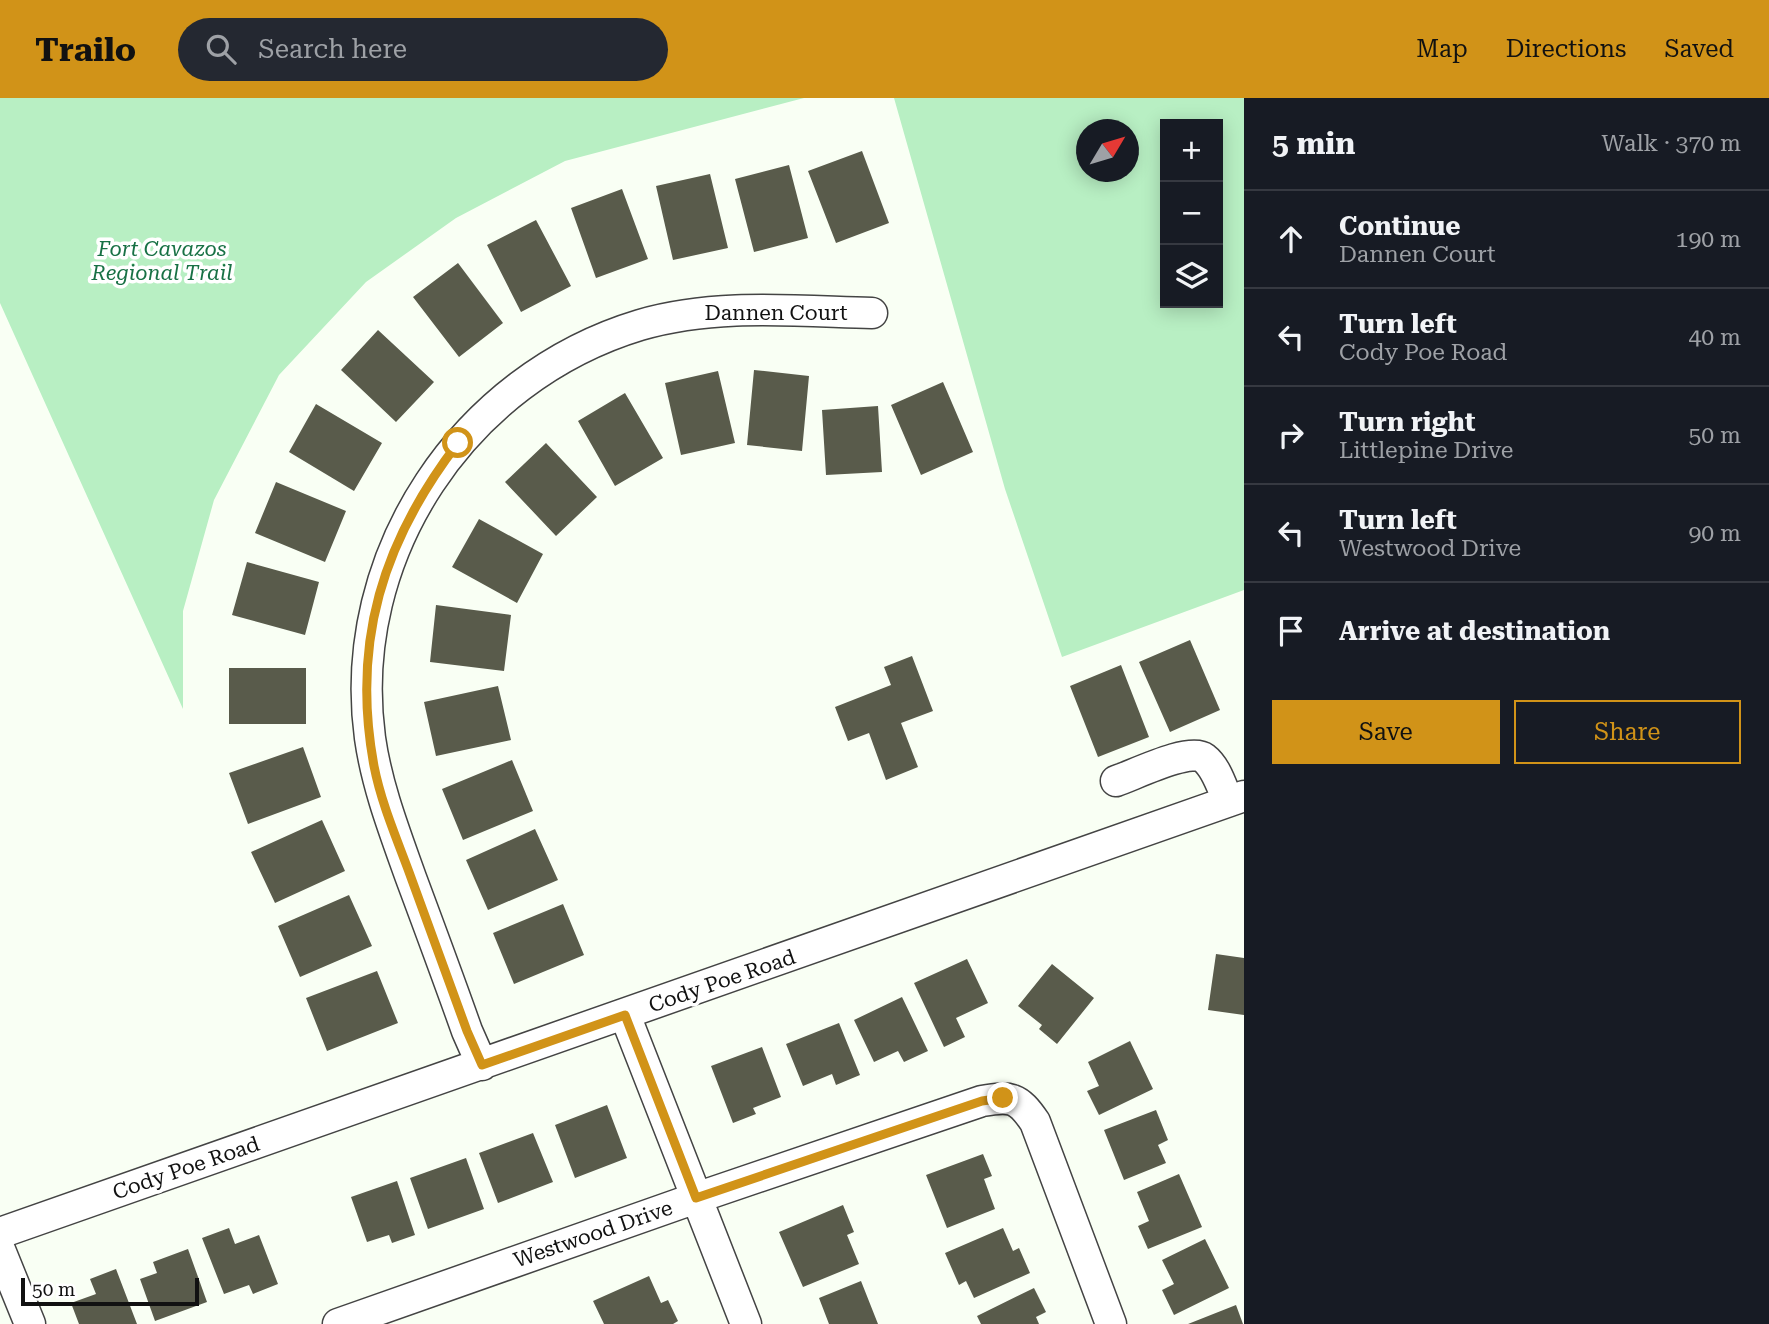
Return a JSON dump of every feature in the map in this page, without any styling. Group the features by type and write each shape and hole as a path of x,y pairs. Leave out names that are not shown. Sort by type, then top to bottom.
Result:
{"street":[{"name":"Dannen Court","path":"482,1065 390,821 375,769 370,736 368,665 375,611 384,574 403,527 431,478 458,443 492,408 541,371 594,342 641,325 698,313 756,310 872,313"},
{"path":"1116,781 1195,754 1203,757 1236,799"},
{"name":"Cody Poe Road","path":"0,1233 1236,799"},
{"path":"625,1015 746,1324"},
{"name":"Westwood Drive","path":"338,1324 382,1317 696,1198 982,1101 1003,1098 1014,1099 1025,1107 1035,1122 1111,1324"},
{"path":"0,1250 30,1324"}],"green space":[{"name":"Fort Cavazos Regional Trail","path":"0,98 804,98 565,161 456,218 366,282 279,375 214,500 183,611 183,709 0,303"},
{"path":"894,98 1244,98 1244,590 1062,657 1005,489"}],"building":[{"path":"862,151 889,223 836,243 808,171"},
{"path":"789,165 808,238 754,252 735,179"},
{"path":"710,174 728,248 673,260 656,186"},
{"path":"622,189 648,259 596,278 571,208"},
{"path":"536,220 571,286 521,312 487,245"},
{"path":"458,263 503,323 459,357 413,297"},
{"path":"378,330 434,382 396,422 341,370"},
{"path":"754,370 809,376 802,451 747,445"},
{"path":"718,371 735,443 681,455 665,383"},
{"path":"943,382 973,452 921,475 891,405"},
{"path":"625,393 663,458 615,486 578,421"},
{"path":"316,404 382,443 354,491 289,452"},
{"path":"878,406 882,472 826,475 822,410"},
{"path":"546,443 597,497 556,536 505,482"},
{"path":"276,482 346,511 325,562 255,533"},
{"path":"479,519 543,554 517,603 452,567"},
{"path":"247,562 319,582 305,635 232,615"},
{"path":"436,605 511,615 504,671 430,662"},
{"path":"1190,640 1220,710 1170,732 1139,662"},
{"path":"912,656 933,711 901,723 918,767 886,780 869,733 848,741 835,707 891,685 884,667"},
{"path":"1121,665 1149,737 1098,757 1070,686"},
{"path":"229,668 306,668 306,724 229,724"},
{"path":"498,686 511,740 436,756 424,702"},
{"path":"303,747 321,797 248,824 229,773"},
{"path":"512,760 533,811 463,840 442,789"},
{"path":"322,820 345,871 275,903 251,852"},
{"path":"535,829 558,880 488,910 466,860"},
{"path":"349,895 372,946 300,977 278,926"},
{"path":"563,904 584,955 514,984 493,933"},
{"path":"1216,954 1244,958 1244,1015 1208,1010"},
{"path":"967,959 988,1003 956,1018 965,1037 944,1047 914,983"},
{"path":"1052,964 1094,998 1057,1044 1039,1029 1042,1025 1018,1006"},
{"path":"377,971 398,1023 327,1051 306,998"},
{"path":"902,997 928,1051 904,1062 898,1051 874,1062 854,1020"},
{"path":"839,1023 860,1075 836,1085 832,1074 803,1086 786,1044"},
{"path":"1130,1041 1153,1089 1099,1115 1087,1091 1099,1086 1088,1062"},
{"path":"762,1047 781,1097 753,1108 756,1114 733,1123 711,1066"},
{"path":"607,1105 627,1158 575,1178 555,1125"},
{"path":"1156,1110 1168,1140 1158,1145 1166,1163 1124,1180 1104,1130"},
{"path":"533,1133 553,1182 498,1203 479,1153"},
{"path":"983,1154 992,1176 984,1179 995,1209 947,1228 926,1175"},
{"path":"466,1158 484,1209 428,1229 410,1178"},
{"path":"1179,1174 1202,1227 1148,1249 1138,1226 1149,1221 1137,1192"},
{"path":"397,1181 415,1235 392,1243 389,1235 367,1242 351,1197"},
{"path":"843,1205 854,1232 847,1235 859,1264 803,1287 779,1232"},
{"path":"229,1228 235,1244 259,1235 278,1284 253,1294 249,1285 224,1294 202,1238"},
{"path":"1003,1228 1013,1251 1019,1248 1030,1273 974,1298 966,1281 959,1285 945,1253"},
{"path":"1205,1239 1229,1288 1174,1315 1162,1290 1174,1284 1162,1260"},
{"path":"188,1249 207,1302 155,1321 140,1279 157,1273 153,1262"},
{"path":"116,1269 137,1324 79,1324 71,1303 96,1294 90,1279"},
{"path":"649,1276 661,1303 668,1300 678,1321 673,1324 604,1324 593,1301"},
{"path":"861,1281 878,1324 829,1324 819,1298"},
{"path":"1034,1288 1046,1312 1036,1317 1039,1324 981,1324 977,1316"},
{"path":"1236,1305 1243,1324 1188,1324"}],"route":[{"path":"458,443 417,501 384,574 375,611 367,699 375,769 390,821 482,1065 625,1015 696,1198 982,1101 1003,1098"}]}
